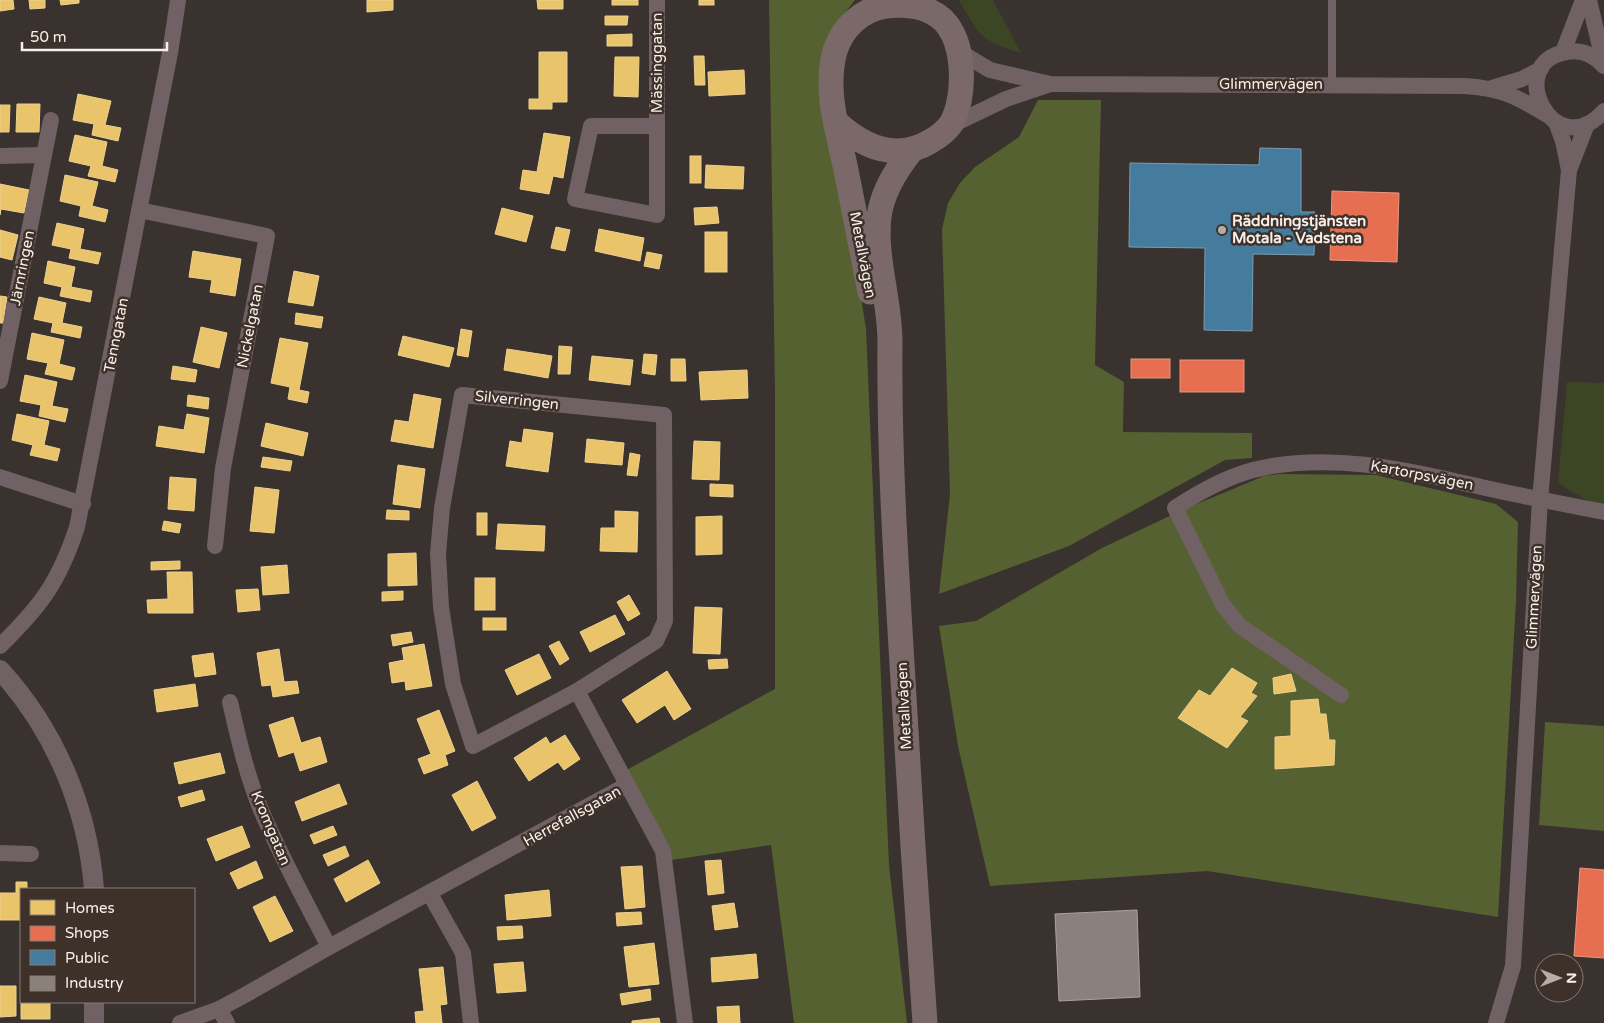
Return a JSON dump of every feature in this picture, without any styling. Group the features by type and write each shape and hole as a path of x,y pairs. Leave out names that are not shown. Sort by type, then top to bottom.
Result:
{"main road":[{"path":"870,5 880,7 905,5 940,10 958,50 961,80 960,98 950,126 934,140 912,150 890,152 870,145 848,133 836,122 830,84 836,49 848,28 870,5"},
{"name":"Metallvägen","path":"836,122 889,388"},
{"name":"Metallvägen","path":"912,150 898,168 890,184 882,202 879,220 881,257 888,303 890,343 889,388 912,850 926,1023"}],"street":[{"name":"Tenngatan","path":"0,646 38,607 54,582 70,550 83,504 140,210 178,0"},
{"name":"Mässinggatan","path":"657,0 657,126 657,215 575,199 591,126 657,126"},
{"path":"1583,0 1563,52 1582,52 1591,55 1604,65"},
{"path":"1589,0 1604,65"},
{"name":"Glimmervägen","path":"958,50 990,70 1050,84 1332,84 1492,88 1522,79 1541,69 1547,62 1563,52"},
{"name":"Glimmervägen","path":"1496,1023 1513,966 1540,500 1569,170 1563,141 1551,118 1541,107 1536,88 1541,69"},
{"name":"Glimmervägen","path":"950,126 1006,98 1050,84"},
{"name":"Glimmervägen","path":"1492,88 1524,101 1551,118 1571,126 1588,124"},
{"name":"Glimmervägen","path":"1569,170 1588,124 1604,111"},
{"name":"Järnringen","path":"0,381 51,120"},
{"path":"0,156 44,155"},
{"name":"Nickelgatan","path":"140,210 267,236 223,468 215,546"},
{"name":"Silverringen","path":"462,395 664,415 665,621 656,641 576,690 473,746 452,684 441,607 438,554 442,508 462,395"},
{"name":"Kartorpsvägen","path":"1341,695 1240,626 1223,605 1175,508 1198,493 1246,472 1275,466 1324,462 1387,466 1540,500 1604,512"},
{"path":"0,478 83,504"},
{"path":"0,670 39,721 69,781 89,849 94,888"},
{"path":"576,690 627,785"},
{"name":"Kromgatan","path":"230,702 241,751 259,804 283,859 329,947"},
{"name":"Herrefallsgatan","path":"180,1023 223,1016 329,947 430,894 627,785 663,851 685,1023"},
{"path":"0,853 31,854"},
{"path":"430,894 462,953 471,1023"},
{"path":"94,1003 94,1023"}],"lane":[{"path":"1332,0 1332,84"}],"green space":[{"path":"769,0 855,0 833,28 822,53 819,96 850,230 866,329 889,865 907,1023 794,1023 771,845 672,860 623,772 775,689 775,391"},
{"path":"959,0 993,0 1021,53 997,45 982,36"},
{"path":"1038,100 1101,100 1095,365 1124,382 1123,432 1252,433 1252,458 1225,460 1069,546 939,594 950,494 942,229 948,203 960,183 975,167 1019,137"},
{"path":"1567,382 1604,383 1604,511 1558,483"},
{"path":"1281,474 1376,475 1496,504 1518,522 1516,601 1498,917 1207,871 990,886 958,746 939,626 976,621 1102,548 1180,511 1264,476"},
{"path":"1545,722 1604,726 1604,831 1539,825"}],"building: Homes":[{"path":"0,0 13,0 14,9 0,11"},
{"path":"29,0 45,0 45,8 30,9"},
{"path":"60,0 79,0 79,3 61,5"},
{"path":"367,0 393,0 393,10 367,12"},
{"path":"537,0 563,0 563,9 538,9"},
{"path":"612,0 638,0 638,5 612,5"},
{"path":"699,0 714,0 714,5 699,5"},
{"path":"605,16 628,16 627,25 605,25"},
{"path":"632,34 632,46 607,46 607,35"},
{"path":"539,52 567,52 567,102 552,102 552,109 529,109 529,99 539,99"},
{"path":"694,56 704,56 705,85 695,85"},
{"path":"615,57 639,57 638,97 614,96"},
{"path":"744,70 745,94 709,96 708,72"},
{"path":"78,94 111,101 105,125 121,128 118,141 92,135 94,124 73,120"},
{"path":"17,104 40,104 39,132 16,132"},
{"path":"0,105 10,105 9,132 0,132"},
{"path":"544,133 570,137 563,178 553,176 549,194 520,189 523,170 537,172"},
{"path":"75,135 107,142 102,166 118,170 115,182 88,176 91,166 69,161"},
{"path":"690,156 701,156 701,183 690,183"},
{"path":"706,165 744,167 743,189 705,188"},
{"path":"65,175 98,182 92,206 108,210 105,222 79,216 81,206 60,201"},
{"path":"0,184 29,190 24,213 1,209 0,215"},
{"path":"717,207 719,223 695,225 694,208"},
{"path":"502,208 533,216 526,242 495,234"},
{"path":"57,223 84,229 80,249 101,253 98,264 69,258 71,249 52,245"},
{"path":"556,227 570,230 565,251 551,248"},
{"path":"599,229 644,238 640,261 595,251"},
{"path":"0,230 18,235 12,260 0,257"},
{"path":"705,232 727,232 727,272 705,272"},
{"path":"193,251 241,259 235,296 210,292 212,280 189,277"},
{"path":"647,252 662,255 659,269 644,266"},
{"path":"48,261 75,267 71,287 92,291 90,302 60,296 62,287 44,283"},
{"path":"294,271 319,276 313,306 288,302"},
{"path":"0,296 7,297 3,323 0,323"},
{"path":"39,297 66,303 62,323 82,327 80,338 51,332 53,323 34,319"},
{"path":"296,313 323,317 321,328 295,324"},
{"path":"201,327 227,333 219,368 193,362"},
{"path":"461,329 472,331 468,357 457,355"},
{"path":"32,333 64,340 59,364 75,368 72,380 45,374 48,363 27,359"},
{"path":"403,336 454,348 449,367 398,355"},
{"path":"280,338 308,343 299,390 309,392 307,403 288,399 290,387 271,383"},
{"path":"559,346 572,347 570,374 558,374"},
{"path":"507,349 552,356 548,378 504,370"},
{"path":"644,354 657,355 655,375 642,373"},
{"path":"592,356 633,360 630,385 589,380"},
{"path":"671,359 685,359 686,381 671,381"},
{"path":"173,366 197,370 195,382 171,379"},
{"path":"747,370 748,398 701,400 699,372"},
{"path":"25,375 57,382 52,406 68,409 65,422 39,416 41,405 20,401"},
{"path":"414,394 441,399 433,448 391,441 395,420 409,422"},
{"path":"188,395 209,398 208,409 187,406"},
{"path":"17,414 49,421 44,445 60,449 57,461 30,455 33,445 12,440"},
{"path":"187,414 209,418 204,453 156,446 159,426 184,430"},
{"path":"266,423 308,433 303,456 261,446"},
{"path":"524,429 553,433 548,472 506,466 510,441 522,443"},
{"path":"587,439 624,443 622,465 585,462"},
{"path":"694,441 720,442 719,480 692,479"},
{"path":"630,453 640,455 637,476 627,475"},
{"path":"263,457 292,461 290,471 261,467"},
{"path":"398,465 425,469 420,508 393,504"},
{"path":"170,477 196,479 194,511 168,509"},
{"path":"710,484 733,485 733,497 710,496"},
{"path":"255,487 279,490 274,533 250,531"},
{"path":"387,510 409,511 409,520 386,519"},
{"path":"615,511 638,512 637,552 600,551 601,528 615,528"},
{"path":"477,513 487,513 487,535 477,535"},
{"path":"722,516 722,554 696,555 696,517"},
{"path":"164,521 181,524 179,533 162,530"},
{"path":"498,524 545,526 544,551 496,549"},
{"path":"416,553 417,585 388,586 388,554"},
{"path":"180,561 180,569 151,570 151,562"},
{"path":"287,565 289,593 263,595 261,567"},
{"path":"167,572 192,572 193,613 148,613 147,600 168,599"},
{"path":"475,578 495,578 495,610 475,610"},
{"path":"258,589 260,610 238,612 236,590"},
{"path":"403,591 403,600 382,601 382,592"},
{"path":"629,595 640,614 628,621 617,602"},
{"path":"695,607 722,608 720,654 693,653"},
{"path":"615,615 625,634 590,652 580,632"},
{"path":"483,618 506,618 506,630 483,630"},
{"path":"411,632 413,642 393,646 391,635"},
{"path":"559,641 569,659 560,665 549,646"},
{"path":"424,644 432,686 406,690 405,681 392,683 389,663 404,660 402,648"},
{"path":"279,649 284,682 297,681 299,693 273,697 271,685 262,686 257,653"},
{"path":"213,653 216,674 195,677 192,656"},
{"path":"539,654 551,678 517,695 505,670"},
{"path":"727,659 728,668 709,669 708,660"},
{"path":"1232,668 1257,683 1251,693 1257,696 1240,717 1248,721 1227,748 1178,718 1199,690 1210,696"},
{"path":"667,671 691,709 674,720 665,705 637,723 622,700"},
{"path":"1291,674 1296,691 1274,694 1273,678"},
{"path":"195,684 198,706 157,712 154,690"},
{"path":"1318,699 1320,714 1326,714 1329,740 1335,740 1334,765 1275,769 1275,737 1291,736 1291,701"},
{"path":"439,710 455,751 445,755 448,765 424,774 418,759 431,754 417,719"},
{"path":"293,717 301,743 320,737 327,762 300,771 294,752 279,757 269,725"},
{"path":"565,735 580,759 564,770 558,762 529,781 514,758 546,737 550,744"},
{"path":"220,753 225,773 179,784 174,763"},
{"path":"477,781 496,818 472,831 452,795"},
{"path":"339,784 347,804 302,821 295,802"},
{"path":"202,790 205,800 181,807 178,797"},
{"path":"242,826 250,847 216,861 207,839"},
{"path":"333,826 337,835 314,844 310,835"},
{"path":"345,846 349,856 328,866 323,855"},
{"path":"368,860 380,883 346,902 334,879"},
{"path":"721,860 724,893 708,895 705,861"},
{"path":"256,861 263,878 238,889 230,873"},
{"path":"642,866 645,907 625,909 621,867"},
{"path":"16,882 27,882 27,888 20,888 20,920 0,920 0,893 16,893"},
{"path":"549,890 551,916 507,920 505,895"},
{"path":"275,896 293,931 270,942 253,907"},
{"path":"734,903 738,927 715,930 712,906"},
{"path":"641,912 642,924 617,926 616,913"},
{"path":"522,926 523,938 498,940 497,927"},
{"path":"654,943 659,984 629,987 624,947"},
{"path":"756,954 758,978 712,982 711,958"},
{"path":"523,962 526,991 497,993 494,964"},
{"path":"443,967 447,1004 440,1005 442,1023 416,1023 415,1012 424,1011 419,969"},
{"path":"0,986 16,986 16,1016 0,1017"},
{"path":"650,989 651,1000 622,1005 620,994"},
{"path":"21,1003 50,1003 50,1019 21,1019"},
{"path":"739,1006 740,1023 718,1023 717,1007"},
{"path":"659,1018 660,1023 632,1023 632,1021"}],"building: Shops":[{"path":"1332,191 1399,193 1397,262 1330,260"},
{"path":"1131,359 1170,359 1170,378 1131,378"},
{"path":"1180,360 1244,360 1244,392 1180,392"},
{"path":"1580,868 1604,870 1604,958 1584,957 1584,953 1574,953"}],"building: Public":[{"name":"Räddningstjänsten Motala - Vadstena","path":"1260,148 1301,149 1301,212 1315,212 1314,255 1253,254 1252,331 1204,330 1205,248 1129,247 1130,163 1259,165"}],"building: Industry":[{"path":"1137,910 1140,997 1059,1001 1055,914"}],"place":[{"name":"Räddningstjänsten Motala - Vadstena","path":"1222,230"}]}
